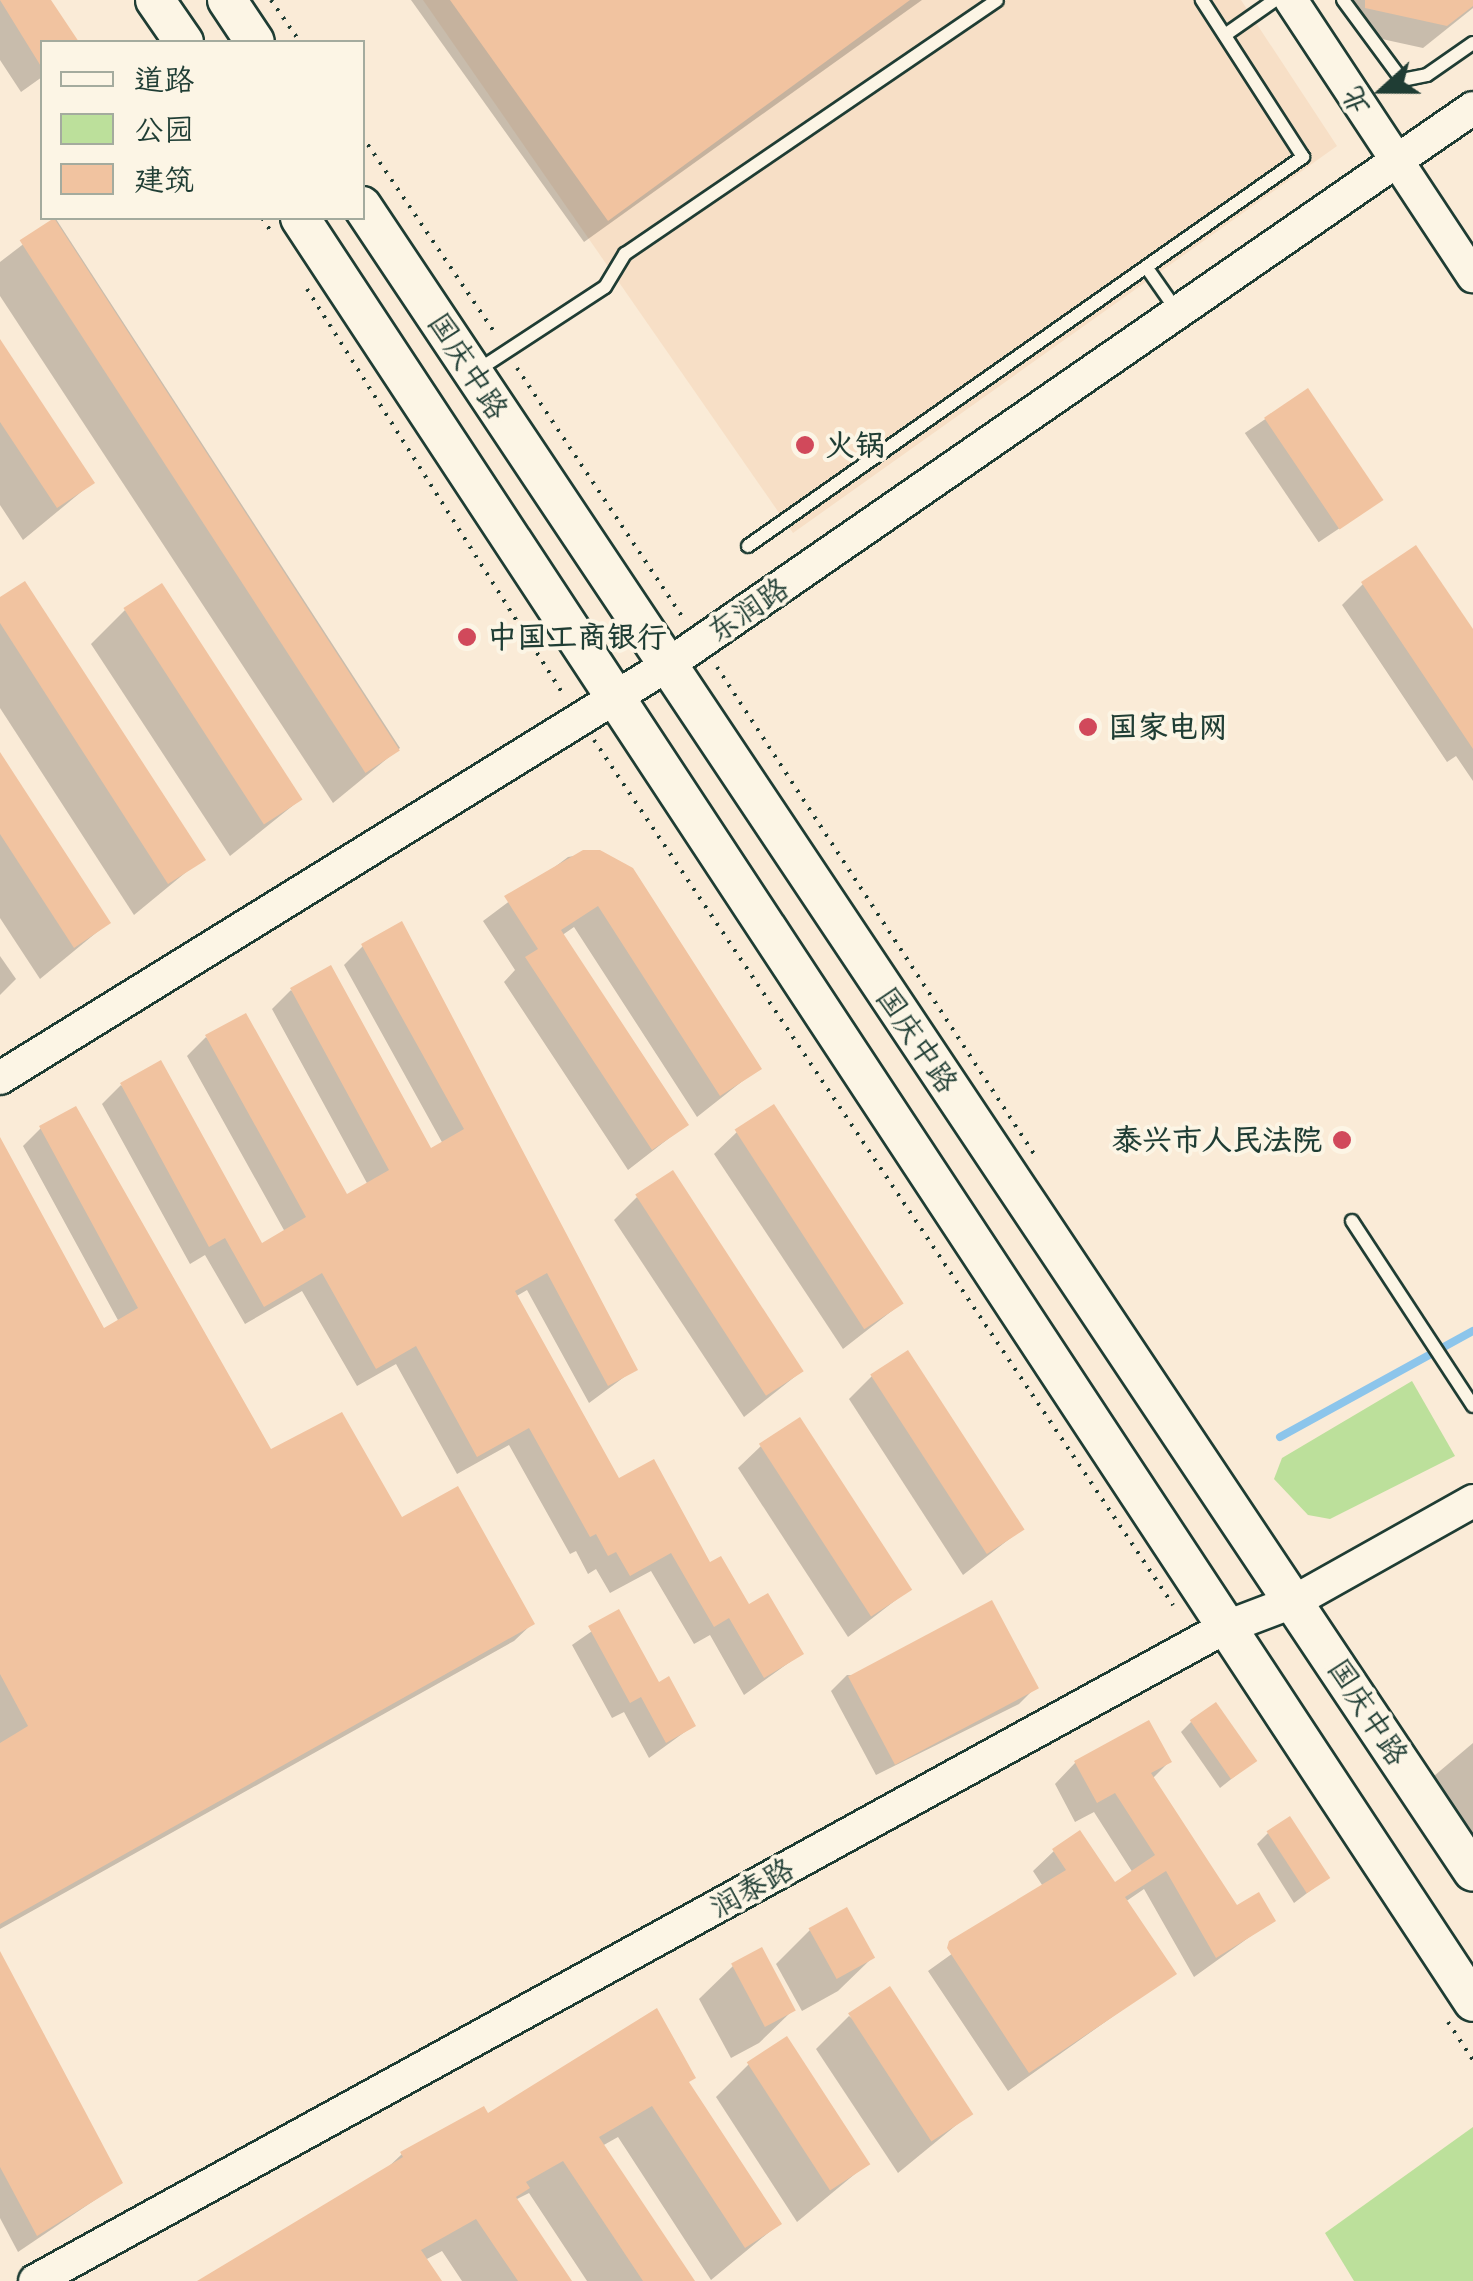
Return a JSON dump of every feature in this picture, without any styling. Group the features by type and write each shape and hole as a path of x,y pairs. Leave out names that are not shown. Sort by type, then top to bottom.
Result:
{"main road":[{"path":"156,0 183,40"},
{"path":"227,0 254,40"},
{"name":"国庆中路","path":"365,211 1473,1872"},
{"path":"286,226 617,696 1211,1636 1459,2009"}],"street":[{"path":"1291,0 1473,276"},
{"name":"东润路","path":"0,1078 666,666 1400,164 1473,108"},
{"name":"润泰路","path":"34,2281 1211,1636 1295,1601 1473,1501"}],"lane":[{"path":"473,374 606,288 625,254 997,0"},
{"path":"748,546 1303,157 1202,0"},
{"path":"1225,35 1275,0"},
{"path":"1343,0 1402,80 1428,76 1473,43"},
{"path":"1147,268 1180,314"},
{"path":"1352,1221 1473,1406"}],"path":[{"path":"272,0 299,40"},
{"path":"365,140 701,642 1036,1157"},
{"path":"304,284 580,719 1211,1636"},
{"path":"1459,2009 1473,2060"}],"shaded area":[{"path":"423,0 1241,0 1337,146 793,533"}],"green space":[{"path":"1412,1381 1455,1456 1330,1519 1308,1515 1274,1479 1282,1458"},
{"path":"1473,2127 1473,2281 1354,2281 1325,2233"}],"building":[{"path":"0,0 51,0 78,40 40,40 40,65"},
{"path":"450,0 910,0 608,221"},
{"path":"1365,0 1473,0 1473,6 1447,26 1365,8"},
{"path":"51,220 55,220 400,751 365,773 20,240"},
{"path":"0,339 95,483 57,508 0,422"},
{"path":"1308,388 1383,500 1340,530 1264,418"},
{"path":"1416,545 1473,629 1473,749 1361,582"},
{"path":"25,581 206,860 168,884 0,623 0,597"},
{"path":"162,583 303,799 264,824 123,608"},
{"path":"0,752 111,923 74,948 0,834"},
{"path":"583,850 600,850 633,868 762,1069 720,1096 598,906 561,930 689,1125 652,1150 525,957 538,949 504,896"},
{"path":"402,921 638,1370 608,1386 547,1273 515,1291 619,1478 654,1459 710,1562 721,1556 749,1604 768,1593 804,1654 764,1678 729,1618 714,1627 671,1553 630,1576 616,1552 608,1556 596,1534 590,1537 529,1428 477,1457 416,1346 376,1369 322,1273 264,1307 225,1238 209,1247 120,1083 161,1060 262,1243 306,1217 205,1035 246,1013 347,1194 389,1170 290,988 331,965 431,1148 464,1129 361,944"},
{"path":"774,1104 904,1304 864,1329 735,1130"},
{"path":"76,1106 271,1449 342,1412 402,1517 458,1486 535,1624 0,1924 0,1743 28,1726 0,1674 0,1137 104,1328 138,1308 39,1126"},
{"path":"673,1170 804,1371 766,1396 635,1195"},
{"path":"908,1350 1025,1529 987,1554 870,1375"},
{"path":"800,1417 912,1590 871,1616 759,1444"},
{"path":"992,1600 1039,1688 895,1765 848,1677"},
{"path":"619,1609 659,1682 669,1676 696,1726 666,1743 641,1697 630,1703 588,1626"},
{"path":"1216,1702 1257,1761 1231,1779 1190,1720"},
{"path":"1149,1720 1172,1762 1151,1773 1237,1905 1259,1892 1276,1921 1216,1958 1166,1871 1125,1897 1177,1974 1029,2073 947,1948 949,1941 1066,1870 1052,1849 1080,1830 1115,1882 1155,1855 1115,1793 1097,1803 1074,1761"},
{"path":"1290,1816 1330,1878 1307,1893 1267,1831"},
{"path":"847,1907 875,1958 837,1979 809,1928"},
{"path":"762,1947 796,2011 765,2027 731,1963"},
{"path":"0,1951 123,2183 37,2236 0,2167"},
{"path":"890,1986 973,2114 931,2142 848,2013"},
{"path":"657,2008 696,2078 689,2082 782,2224 745,2248 652,2106 599,2137 695,2281 643,2281 563,2161 526,2182 530,2188 516,2197 572,2281 518,2281 476,2219 421,2250 442,2281 197,2281 403,2157 400,2152 484,2106 488,2113"},
{"path":"787,2036 870,2164 830,2190 747,2062"}],"waterway":[{"path":"1280,1437 1473,1331"}],"place":[{"name":"火锅","path":"805,445"},
{"name":"中国工商银行","path":"467,637"},
{"name":"国家电网","path":"1088,727"},
{"name":"泰兴市人民法院","path":"1342,1140"}]}
